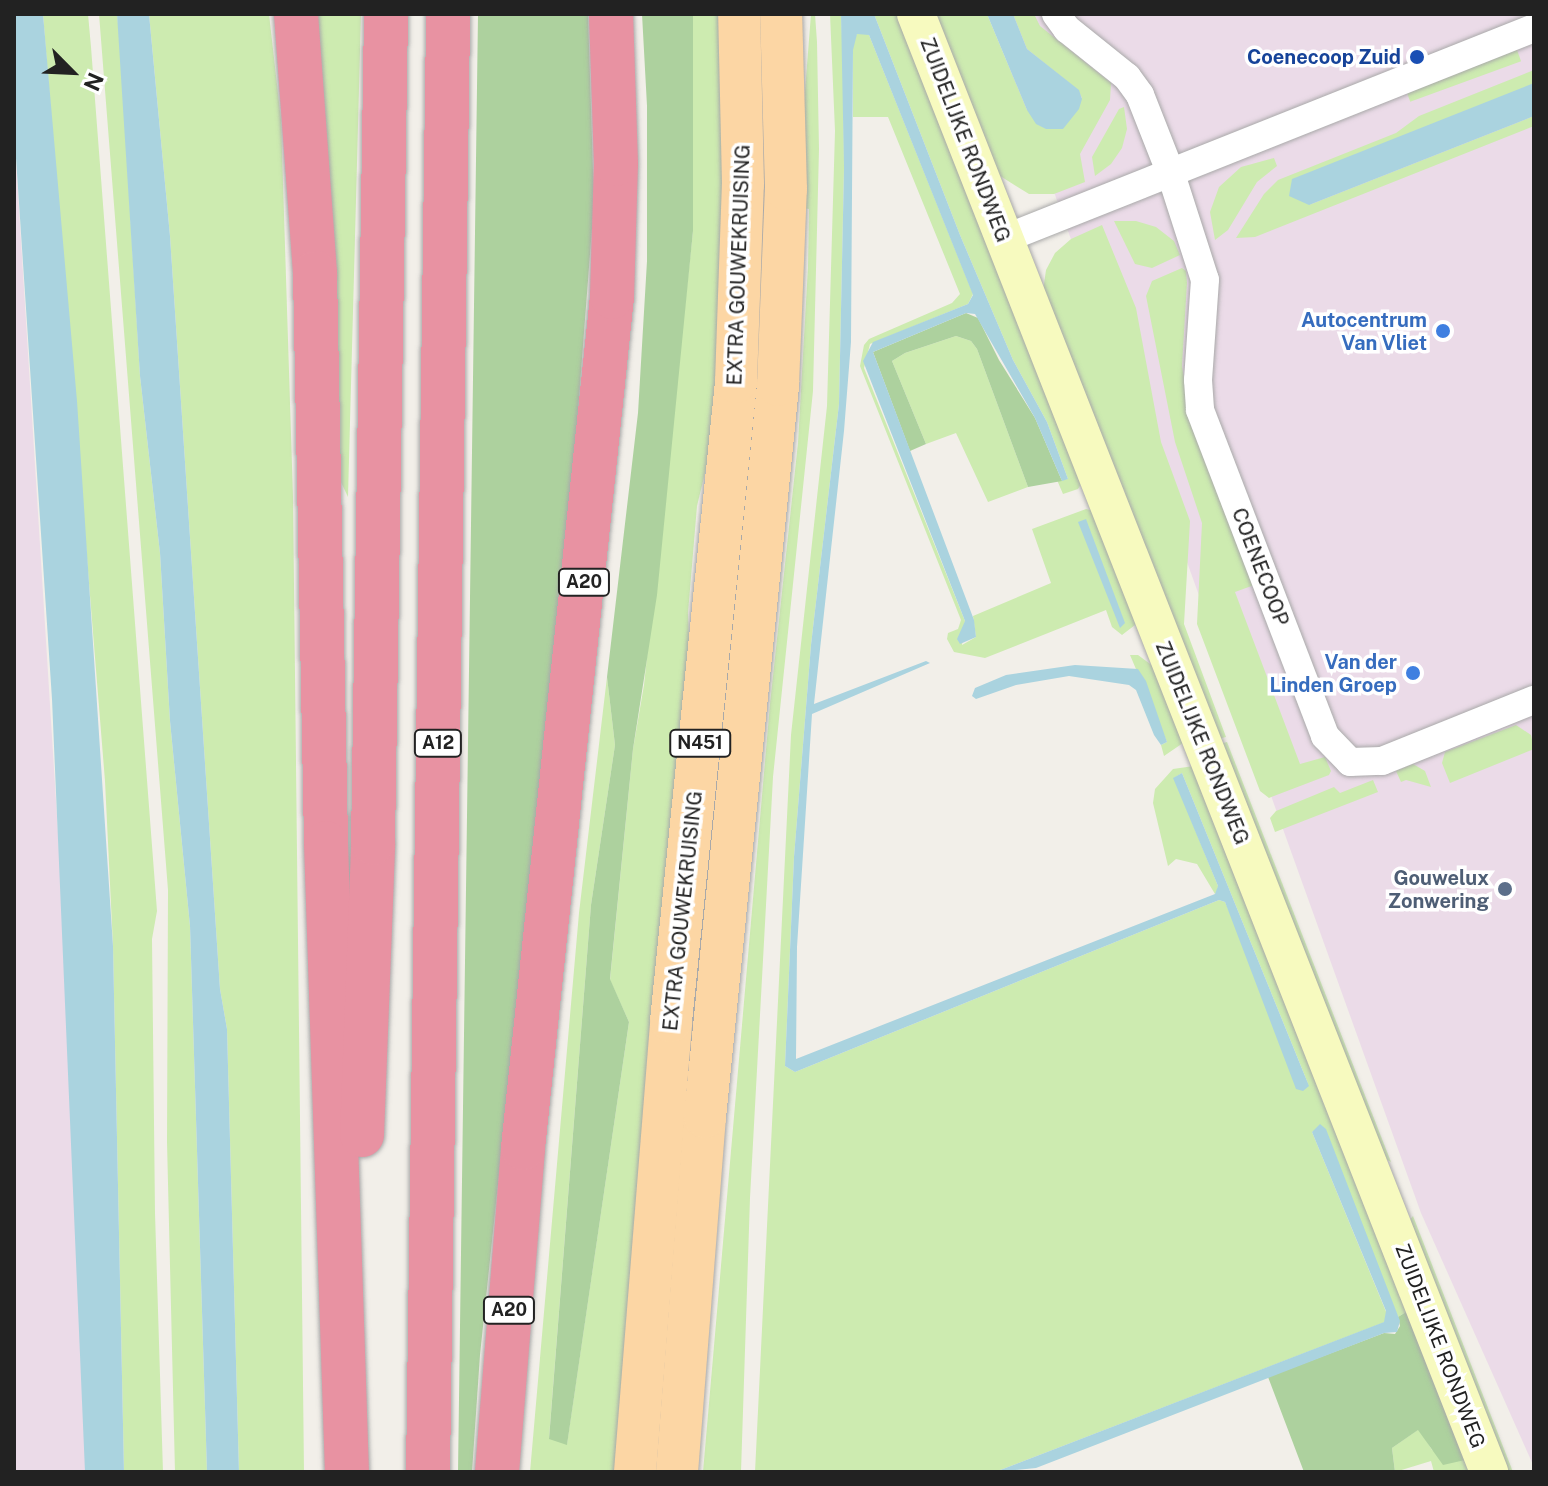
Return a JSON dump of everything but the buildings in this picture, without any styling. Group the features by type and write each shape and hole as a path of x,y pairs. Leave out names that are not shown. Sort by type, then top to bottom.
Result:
{"highway":[{"path":"296,14 315,273 327,859 348,1472"},
{"path":"348,1472 373,843 386,14"},
{"name":"A12","path":"428,1472 448,14"},
{"name":"A20","path":"497,1472 523,1148 607,356 616,164 611,14"}],"main road":[{"name":"EXTRA GOUWEKRUISING","path":"635,1472 671,1021 736,382 743,184 739,14"},
{"name":"EXTRA GOUWEKRUISING","path":"677,1472 705,1117 778,385 786,214 781,14"},
{"name":"ZUIDELIJKE RONDWEG","path":"916,14 1489,1472"}],"street":[{"name":"COENECOOP","path":"1056,14 1067,29 1127,77 1140,95 1170,171 1205,280 1198,380 1200,410 1325,736 1350,762 1382,761 1534,700"},
{"path":"1004,239 1534,28"}],"shaded area":[{"path":"990,14 1534,14 1534,1467 1421,1213"},
{"path":"14,129 73,1073 86,1472 14,1472"}],"green space":[{"path":"43,14 88,14 91,47 157,911 152,939 155,1213 163,1472 124,1472 113,946 105,781"},
{"path":"99,14 117,14 120,43 140,376 160,553 170,721 190,926 207,1472 175,1472 167,1142 168,890"},
{"path":"149,14 269,14 281,120 293,497 304,1472 239,1472 227,1029 220,989 170,236"},
{"path":"315,14 361,14 348,497 339,478"},
{"path":"478,14 588,14 594,202 574,463 480,1355 472,1472 458,1472"},
{"path":"642,14 693,14 693,231 657,595 633,749 610,979 629,1022 567,1445 549,1439 591,905 615,745 607,677 638,413 647,261 647,106"},
{"path":"693,14 724,14 726,86 719,415 697,506 688,613 691,692 619,1472 530,1472 579,913 607,677 615,745 591,905 549,1438 567,1444 629,1022 610,980 633,749 644,685 693,231"},
{"path":"811,14 815,14 817,42 819,149 813,391 773,777 750,1198 741,1472 703,1472 770,704 798,443 809,209 803,208 803,117"},
{"path":"830,14 841,14 843,57 839,404 811,645 794,857 785,1066 795,1072 1219,900 1225,902 1309,1086 1182,773 1174,778 1218,886 1217,892 1215,894 1197,864 1176,859 1168,866 1153,803 1155,789 1173,769 1194,766 1411,1309 1398,1317 1322,1126 1312,1132 1387,1314 1385,1322 995,1472 755,1472 791,735 827,406 835,131"},
{"path":"874,14 904,14 1085,478 1078,489 1063,494 1057,480 1068,479 1047,422 1013,360 960,235"},
{"path":"930,14 987,14 1027,110 1082,98 1078,90 1027,49 1013,14 1034,14 1040,26 1111,83 1110,100 1080,154 1085,182 1054,194 1029,194 997,174"},
{"path":"857,34 869,35 973,294 968,304 870,344 864,368 965,621 962,645 976,637 973,616 1051,583 1032,529 1086,509 1098,512 1139,617 1135,625 1122,635 1112,627 1106,610 985,658 954,652 947,639 948,633 958,629 961,620 860,366 864,345 869,339 952,303 960,294 888,117 853,117 853,40"},
{"path":"1517,50 1521,61 1410,102 1406,90"},
{"path":"1534,70 1534,83 1309,205 1534,116 1534,126 1255,237 1236,238 1264,194 1278,180 1396,133 1419,116"},
{"path":"1124,107 1127,129 1122,148 1111,164 1095,176 1092,157 1119,109"},
{"path":"1274,158 1277,166 1257,182 1228,230 1215,240 1210,212 1219,187 1241,167"},
{"path":"1114,221 1136,221 1156,227 1174,241 1180,255 1152,268 1135,264"},
{"path":"1102,225 1136,308 1161,442 1190,521 1184,624 1226,737 1214,740 1122,499 1125,493 1117,474 1109,468 1043,291 1046,270 1055,253 1071,239"},
{"path":"1182,268 1186,271 1187,283 1182,366 1190,414 1257,584 1235,592 1300,764 1325,757 1331,771 1329,775 1269,798 1260,791 1197,624 1202,523 1175,442 1146,296 1152,281"},
{"path":"966,313 978,318 999,360 1035,418 1062,481 1028,487 977,349 971,341 956,336 905,353 892,361 926,444 910,451 873,352"},
{"path":"956,336 971,341 977,349 1028,487 988,502 956,433 926,444 892,361 905,353"},
{"path":"1130,655 1138,655 1161,672 1183,743 1164,756 1161,745 1167,742"},
{"path":"1516,725 1531,735 1534,749 1450,783 1442,763 1445,752"},
{"path":"1227,742 1391,1162 1382,1157 1216,745"},
{"path":"1413,764 1425,771 1431,787 1406,780 1401,782 1396,771"},
{"path":"1373,780 1378,792 1275,832 1270,818 1276,811 1334,787 1340,793"},
{"path":"1413,1216 1513,1472 1502,1472 1409,1221"},
{"path":"1411,1309 1465,1460 1443,1465 1418,1430 1392,1448 1395,1472 1304,1472 1268,1377 1384,1333 1395,1334 1400,1326 1398,1317"},
{"path":"1419,1429 1432,1450 1465,1460 1474,1472 1434,1472 1431,1461 1395,1472 1392,1448"}],"water":[{"path":"14,14 43,14 77,401 113,946 124,1472 85,1472 52,699 14,128"},
{"path":"117,14 149,14 170,236 220,989 227,1029 239,1472 207,1472 190,926 170,721 160,553 140,376"},
{"path":"841,14 874,14 960,235 1013,360 1047,422 1068,479 1062,481 1035,418 975,314 966,313 873,352 974,620 976,637 960,644 957,639 965,621 863,361 873,342 968,304 973,295 869,35 857,34 853,50 851,342 814,704 926,661 930,663 812,714 797,947 796,1059 1215,894 1218,886 1173,778 1182,773 1309,1086 1303,1091 1296,1089 1225,902 1219,900 795,1072 785,1066 794,857 811,645 839,404 844,168"},
{"path":"987,14 1013,14 1027,49 1079,90 1082,99 1079,109 1063,129 1046,129 1036,124 1027,110"},
{"path":"1534,83 1534,116 1309,205 1289,196 1292,179"},
{"path":"1086,519 1125,623 1120,628 1078,522"},
{"path":"1075,665 1138,669 1146,681 1167,742 1161,745 1154,735 1136,690 1129,685 1069,676 1016,685 976,699 972,696 975,688 1006,675"},
{"path":"1320,1124 1326,1129 1400,1321 1397,1332 1384,1333 1036,1468 995,1472 1384,1322 1386,1311 1312,1132"}],"place":[{"name":"Coenecoop Zuid","path":"1417,57"},
{"name":"Autocentrum Van Vliet","path":"1443,331"},
{"name":"Van der Linden Groep","path":"1413,673"},
{"name":"Gouwelux Zonwering","path":"1505,889"}]}
